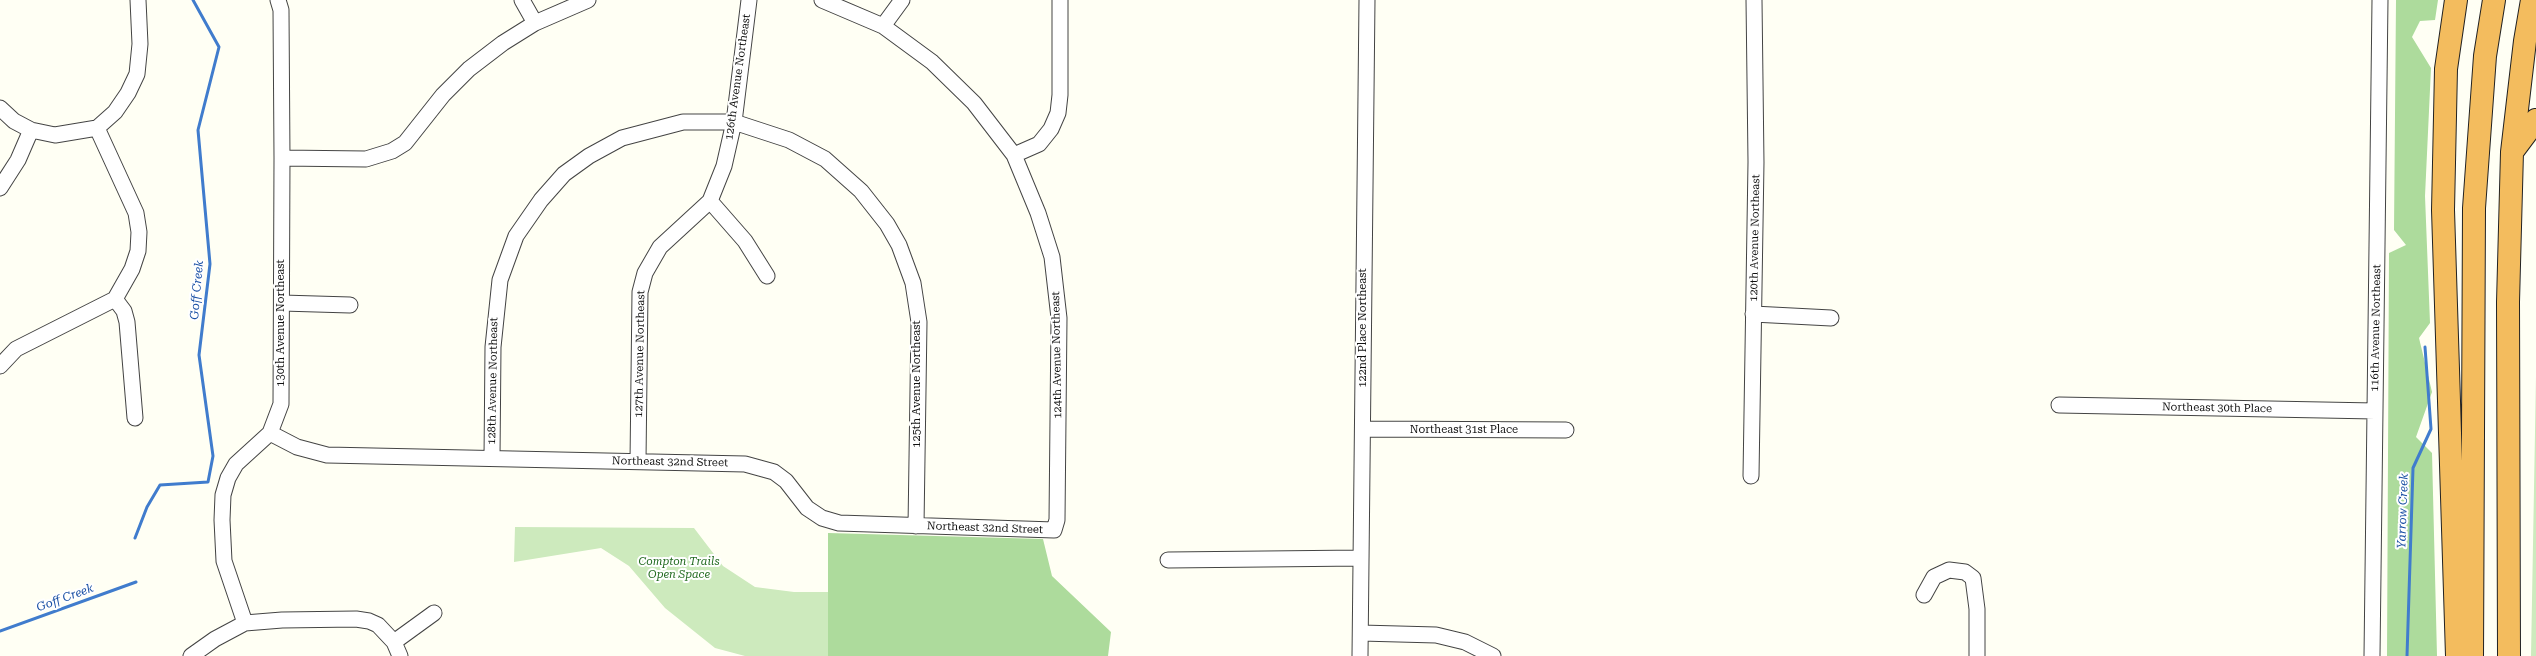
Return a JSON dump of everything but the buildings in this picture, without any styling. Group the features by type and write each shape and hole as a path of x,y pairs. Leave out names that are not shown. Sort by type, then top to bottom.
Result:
{"highway":[{"path":"2456,0 2446,69 2443,210 2458,656"},
{"path":"2472,656 2474,208 2486,56 2494,0"},
{"path":"2509,656 2508,302 2512,152 2525,41 2532,0"},
{"path":"2512,152 2536,120"}],"street":[{"path":"0,108 14,121 31,130 55,135 97,128 115,112 128,93 137,74 140,44 138,0"},
{"name":"130th Avenue Northeast","path":"245,624 224,561 222,520 223,495 228,478 236,464 270,433 281,404 281,10 278,0"},
{"path":"522,0 535,23"},
{"path":"282,158 366,159 392,151 405,143 443,95 469,69 503,43 535,23 588,0"},
{"name":"126th Avenue Northeast","path":"710,201 724,166 734,122 749,0"},
{"name":"124th Avenue Northeast","path":"822,0 883,26 932,62 974,103 1014,155 1038,213 1052,257 1057,290 1060,369 1057,520 1054,530"},
{"path":"883,26 902,0"},
{"path":"1014,155 1039,144 1051,129 1058,113 1060,95 1060,0"},
{"name":"122nd Place Northeast","path":"1360,656 1366,0"},
{"name":"120th Avenue Northeast","path":"1751,476 1756,162 1754,0"},
{"name":"116th Avenue Northeast","path":"2372,656 2380,0"},
{"name":"128th Avenue Northeast","path":"492,458 495,311 500,280 516,236 541,200 564,174 589,156 622,138 683,122 734,122"},
{"name":"125th Avenue Northeast","path":"734,122 789,140 825,159 861,191 887,224 899,245 912,283 918,322 916,526"},
{"path":"0,366 16,349 115,299 132,270 138,251 140,232 136,213 97,128"},
{"path":"0,188 18,160 31,130"},
{"path":"710,201 745,241 767,276"},
{"name":"127th Avenue Northeast","path":"638,461 640,292 644,273 660,247 710,201"},
{"path":"115,299 124,311 127,322 135,418"},
{"path":"282,303 350,305"},
{"path":"1753,314 1830,318"},
{"name":"Northeast 30th Place","path":"2058,405 2375,411"},
{"name":"Northeast 31st Place","path":"1363,429 1566,430"},
{"name":"Northeast 32nd Street","path":"270,433 297,447 327,455 745,464 774,472 786,481 807,508 822,518 839,523 1054,530"},
{"path":"1168,560 1362,558"},
{"path":"1924,595 1934,577 1949,570 1965,572 1973,578 1977,609 1977,656"},
{"path":"394,642 434,613"},
{"path":"191,656 215,639 245,624 289,619 369,620 378,625 394,642 400,656"},
{"path":"1360,633 1436,635 1465,642 1493,656"}],"green space":[{"path":"2396,0 2438,0 2435,20 2420,21 2412,37 2431,68 2425,196 2430,323 2419,338 2432,392 2416,437 2432,453 2437,656 2387,656 2389,253 2406,245 2394,230"},
{"path":"2536,376 2536,656 2531,656"},
{"name":"Compton Trails Open Space","path":"515,527 694,528 723,566 755,587 794,592 828,592 828,656 745,656 715,648 665,608 629,566 601,548 514,562"},
{"path":"828,533 1043,539 1052,576 1111,632 1108,656 828,656"}],"waterway":[{"name":"Goff Creek","path":"135,538 147,507 160,485 208,482 213,456 199,355 210,264 198,130 219,47 193,0"},
{"name":"Yarrow Creek","path":"2407,656 2413,468 2431,429 2425,347"},
{"name":"Goff Creek","path":"0,631 136,582"}]}
